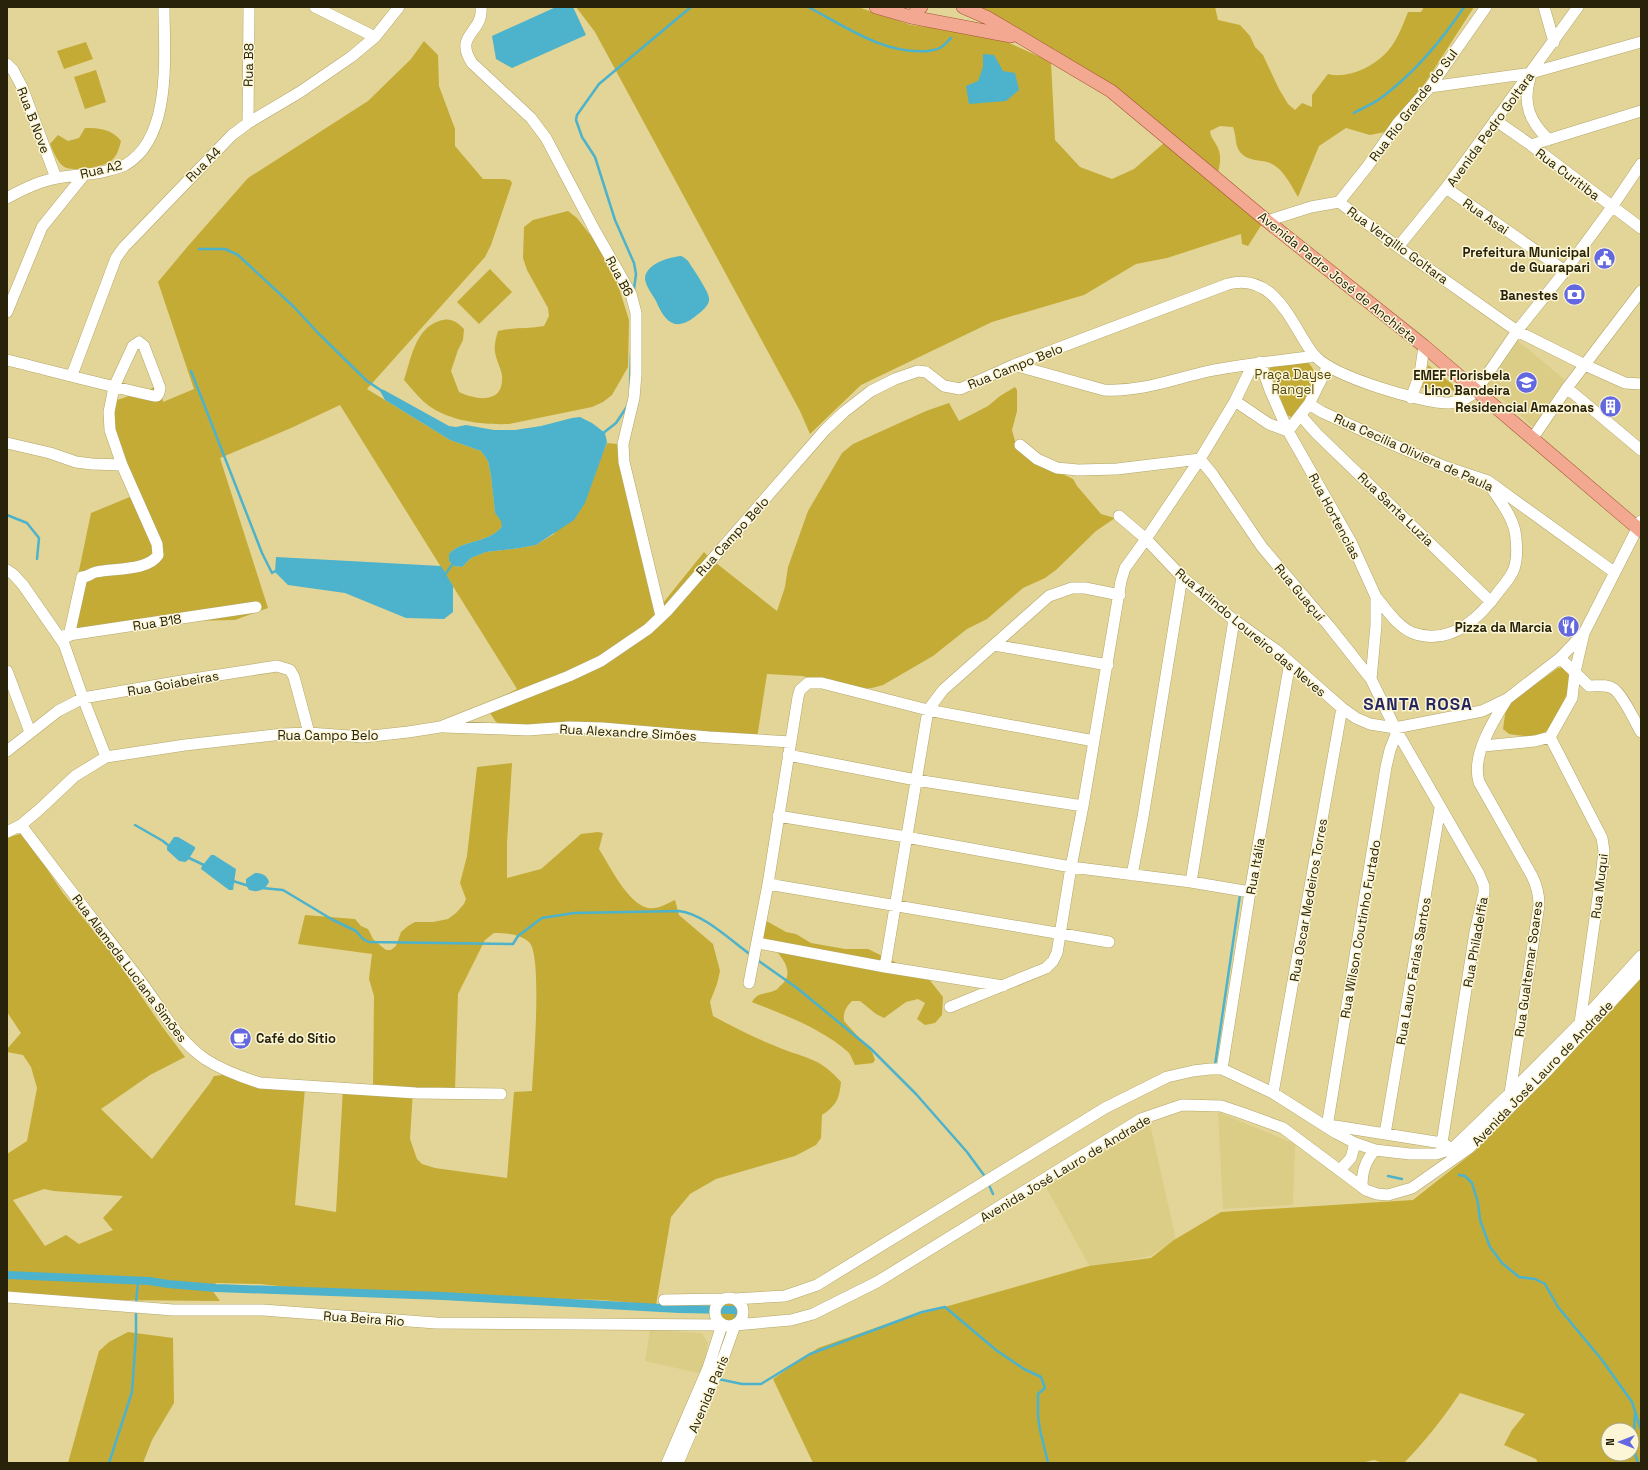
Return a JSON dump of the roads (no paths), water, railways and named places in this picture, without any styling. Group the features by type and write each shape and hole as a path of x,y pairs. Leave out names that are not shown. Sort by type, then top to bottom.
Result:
{"main road":[{"name":"Avenida Padre José de Anchieta","path":"876,7 911,17 1024,39"},
{"path":"911,17 921,7"},
{"name":"Avenida Padre José de Anchieta","path":"963,7 988,18 1111,91 1267,221 1424,346 1532,439 1640,526"}],"street":[{"name":"Rua A2","path":"7,198 27,187 56,178 103,171 125,165 138,155 148,142 158,124 162,103 164,7"},
{"name":"Rua B8","path":"248,123 249,7"},
{"path":"315,7 375,37"},
{"name":"Rua A4","path":"72,375 116,258 124,247 232,135 248,123 300,92 351,57 375,37 399,7"},
{"name":"Rua B6","path":"481,7 482,15 465,44 466,54 472,63 531,118 546,138 594,229 632,294 636,313 636,374 634,398 623,444 624,462 661,616"},
{"name":"Rua Rio Grande do Sul","path":"1339,202 1367,167 1398,123 1430,87 1486,7"},
{"path":"1544,7 1554,42"},
{"name":"Avenida Pedro Goltara","path":"1398,247 1446,188 1554,42 1578,7"},
{"path":"1430,87 1531,73 1641,42"},
{"name":"Rua B Nove","path":"7,64 13,70 22,86 56,178"},
{"path":"1531,73 1527,87 1527,102 1529,110 1538,130 1549,140"},
{"path":"1531,145 1641,111"},
{"name":"Rua Curitiba","path":"1495,120 1531,145 1641,228"},
{"path":"1476,391 1517,331 1565,271 1612,207 1641,164"},
{"path":"7,312 42,227 84,174"},
{"name":"Rua Asai","path":"1446,188 1565,271"},
{"name":"Rua Vergilio Goltara","path":"1267,221 1311,207 1339,202 1398,247 1517,331 1585,365 1626,383 1641,384"},
{"name":"Rua Campo Belo","path":"7,832 21,825 75,776 106,757 256,736 309,733 363,737 408,732 440,726 569,676 601,661 648,629 661,616 825,430 844,412 870,391 895,379 918,371 926,372 944,386 960,389 1014,365 1239,282 1248,282 1257,285 1272,294 1281,303 1315,356 1328,366 1375,386 1411,398 1434,402 1450,402 1469,398 1476,391"},
{"path":"1532,439 1567,388 1641,291"},
{"path":"7,360 72,375 114,387 157,396 160,388 144,346 139,342 133,346 114,387 109,412 110,430 122,465 158,544 158,555 153,561 148,563 118,570 97,572 86,577 82,577 69,636"},
{"path":"1411,398 1420,374 1424,346"},
{"path":"1014,365 1104,390 1120,391 1136,390 1210,371 1256,363 1315,356"},
{"path":"950,1008 1046,968 1053,961 1057,953 1108,665 1121,581 1125,568 1200,459 1235,402 1256,363"},
{"name":"Rua Hortencias","path":"1256,363 1288,431 1351,542 1376,598 1376,625 1371,679"},
{"path":"1235,402 1269,424 1288,431 1309,404 1328,366"},
{"path":"1567,388 1641,450"},
{"name":"Rua Cecilia Oliviera de Paula","path":"1309,404 1322,412 1394,445 1446,467 1488,482 1614,572"},
{"name":"Rua Santa Luzia","path":"1301,416 1317,434 1491,602"},
{"path":"7,443 50,453 76,462 122,465"},
{"path":"1020,444 1037,459 1057,468 1117,469 1200,459"},
{"name":"Rua Guaçuí","path":"1200,459 1213,475 1262,547 1329,626 1371,679 1396,730"},
{"path":"1376,598 1398,622 1412,633 1428,636 1446,635 1464,628 1478,616 1491,602 1514,570 1516,555 1516,537 1510,516 1488,482"},
{"name":"Rua Arlindo Loureiro das Neves","path":"1119,516 1146,539 1182,577 1234,620 1276,650 1342,708 1356,718 1370,724 1396,730 1482,711 1507,699 1560,658 1584,633 1614,572 1640,526"},
{"path":"7,570 23,585 64,644 106,757"},
{"path":"1132,875 1182,577"},
{"path":"885,967 928,710 943,690 1049,596 1072,588 1085,588 1120,595"},
{"name":"Rua B18","path":"58,636 69,636 256,607"},
{"path":"1191,882 1234,620"},
{"path":"1483,746 1534,741 1550,737 1572,698 1575,672 1584,633"},
{"path":"994,645 1108,665"},
{"path":"1560,658 1589,686"},
{"name":"Rua Itália","path":"1217,1069 1250,892 1290,662"},
{"name":"Rua Goiabeiras","path":"7,750 58,711 83,698 277,666 290,670 294,677 309,733"},
{"path":"7,671 30,732"},
{"path":"749,983 757,948 768,884 798,697 800,690 808,683 822,683 928,710 1094,741"},
{"path":"1572,698 1589,686 1604,685 1614,690 1622,700 1641,732"},
{"name":"Rua Gualtemar Soares","path":"1507,699 1494,720 1476,766 1479,782 1532,876 1537,886 1539,895 1539,905 1510,1093"},
{"name":"Rua Oscar Medeiros Torres","path":"1273,1093 1342,708"},
{"path":"1482,711 1494,720 1496,732 1503,743"},
{"name":"Rua Alexandre Simões","path":"440,726 528,730 569,727 791,742"},
{"name":"Rua Philadelfia","path":"1396,730 1479,874 1484,886 1475,932 1447,1146"},
{"name":"Rua Wilson Coutinho Furtado","path":"1327,1127 1386,767 1396,730"},
{"name":"Rua Muqui","path":"1550,737 1602,838 1604,851 1580,1023"},
{"path":"788,756 916,780 1083,806"},
{"name":"Rua Lauro Farias Santos","path":"1385,1134 1440,808"},
{"path":"778,816 906,837 1071,868 1191,882 1250,892"},
{"name":"Rua Alameda Luciana Simões","path":"21,825 177,1032 205,1059 236,1076 260,1083 416,1093 501,1094"},
{"path":"768,884 1109,942"},
{"path":"757,948 1004,986"},
{"name":"Avenida José Lauro de Andrade","path":"1217,1069 1273,1093 1355,1143 1375,1150 1410,1154 1436,1154 1510,1093 1580,1023 1641,956"},
{"name":"Avenida José Lauro de Andrade","path":"735,1325 791,1320 813,1314 877,1282 1141,1119 1182,1105 1221,1106 1272,1123 1304,1142 1362,1187 1377,1194 1388,1195 1412,1188 1468,1148 1548,1070 1641,970"},
{"path":"664,1300 785,1296 817,1285 1105,1108 1167,1077 1217,1069"},
{"path":"1327,1127 1335,1126 1447,1146"},
{"path":"1340,1170 1351,1158 1355,1143"},
{"path":"1362,1187 1364,1166 1375,1150"},
{"name":"Rua Beira Rio","path":"7,1297 173,1310 263,1310 436,1323 722,1325"},
{"path":"729,1299 740,1304 742,1311 741,1319 735,1325 722,1325 717,1320 715,1312 717,1304 729,1299"},
{"name":"Avenida Paris","path":"667,1463 708,1368 722,1325"},
{"name":"Avenida Paris","path":"678,1463 724,1356 735,1325"}],"water":[{"path":"556,7 573,7 586,35 512,68 496,59 492,36"},
{"path":"983,54 994,55 1003,71 1015,73 1019,90 1006,101 969,104 966,86 978,81 983,67"},
{"path":"681,256 688,261 706,291 709,301 705,308 692,319 684,323 675,324 671,323 663,315 648,288 645,279 646,274 653,265 670,258"},
{"path":"379,389 384,390 449,426 456,427 466,425 494,430 515,430 580,417 592,423 605,433 607,442 585,503 574,520 536,545 486,552 471,558 462,567 454,566 449,561 449,554 454,549 491,536 502,526 501,521 495,513 488,461 481,451 450,440 385,400"},
{"path":"276,557 441,566 453,586 453,612 444,619 406,618 345,593 288,585 275,572"},
{"path":"174,837 178,837 195,847 188,860 185,862 179,861 167,850 167,847"},
{"path":"211,855 214,855 236,869 233,890 229,890 201,869"},
{"path":"255,873 264,875 269,882 263,889 252,891 249,890 246,885 246,879"}],"waterway":[{"path":"634,289 636,274 634,263 615,220 595,157 582,137 576,120 577,115 599,84 691,7"},
{"path":"808,7 865,38 896,48 912,51 934,50 944,45 951,38"},
{"path":"1354,113 1378,100 1393,89 1416,67 1437,44 1464,7"},
{"path":"199,249 225,249 238,255 294,307 367,381 382,391"},
{"path":"630,387 631,354"},
{"path":"191,371 262,553 272,573 277,570"},
{"path":"602,434 616,423 628,405"},
{"path":"7,515 27,523 39,538 37,559"},
{"path":"444,576 454,562"},
{"path":"135,825 169,846"},
{"path":"187,857 206,866"},
{"path":"233,881 249,886"},
{"path":"262,888 283,890 333,920 356,931 363,939 369,942 513,944 518,936 542,918 574,913 679,911 688,913 707,922 751,955"},
{"path":"1215,1065 1240,895"},
{"path":"756,959 797,988 870,1048 916,1094 967,1152 986,1178"},
{"path":"1459,1175 1465,1176 1472,1183 1478,1203 1480,1220 1490,1247 1502,1263 1519,1277 1535,1279 1545,1284 1558,1307 1602,1360 1632,1402 1641,1430"},
{"path":"1388,1176 1402,1179"},
{"path":"988,1183 993,1194"},
{"path":"7,1275 149,1281 216,1288 443,1296 679,1309 737,1310"},
{"path":"136,1304 138,1281"},
{"path":"718,1379 742,1384 761,1384 810,1354 922,1312 945,1307 996,1350 1024,1369 1041,1377 1045,1388 1038,1394 1038,1416 1048,1463"},
{"path":"109,1463 132,1392 136,1336 136,1309"},
{"path":"735,1321 737,1310"},
{"path":"1635,1414 1633,1448 1638,1463"}],"place":[{"name":"Prefeitura Municipal de Guarapari","path":"1605,259"},
{"name":"Banestes","path":"1574,295"},
{"name":"EMEF Florisbela Lino Bandeira","path":"1526,382"},
{"name":"Residencial Amazonas","path":"1610,407"},
{"name":"Pizza da Marcia","path":"1568,627"},
{"name":"Café do Sítio","path":"240,1038"}],"district":[{"name":"SANTA ROSA","path":"1418,704"}],"park label":[{"name":"Praça Dayse Rangel","path":"1293,382"}]}
